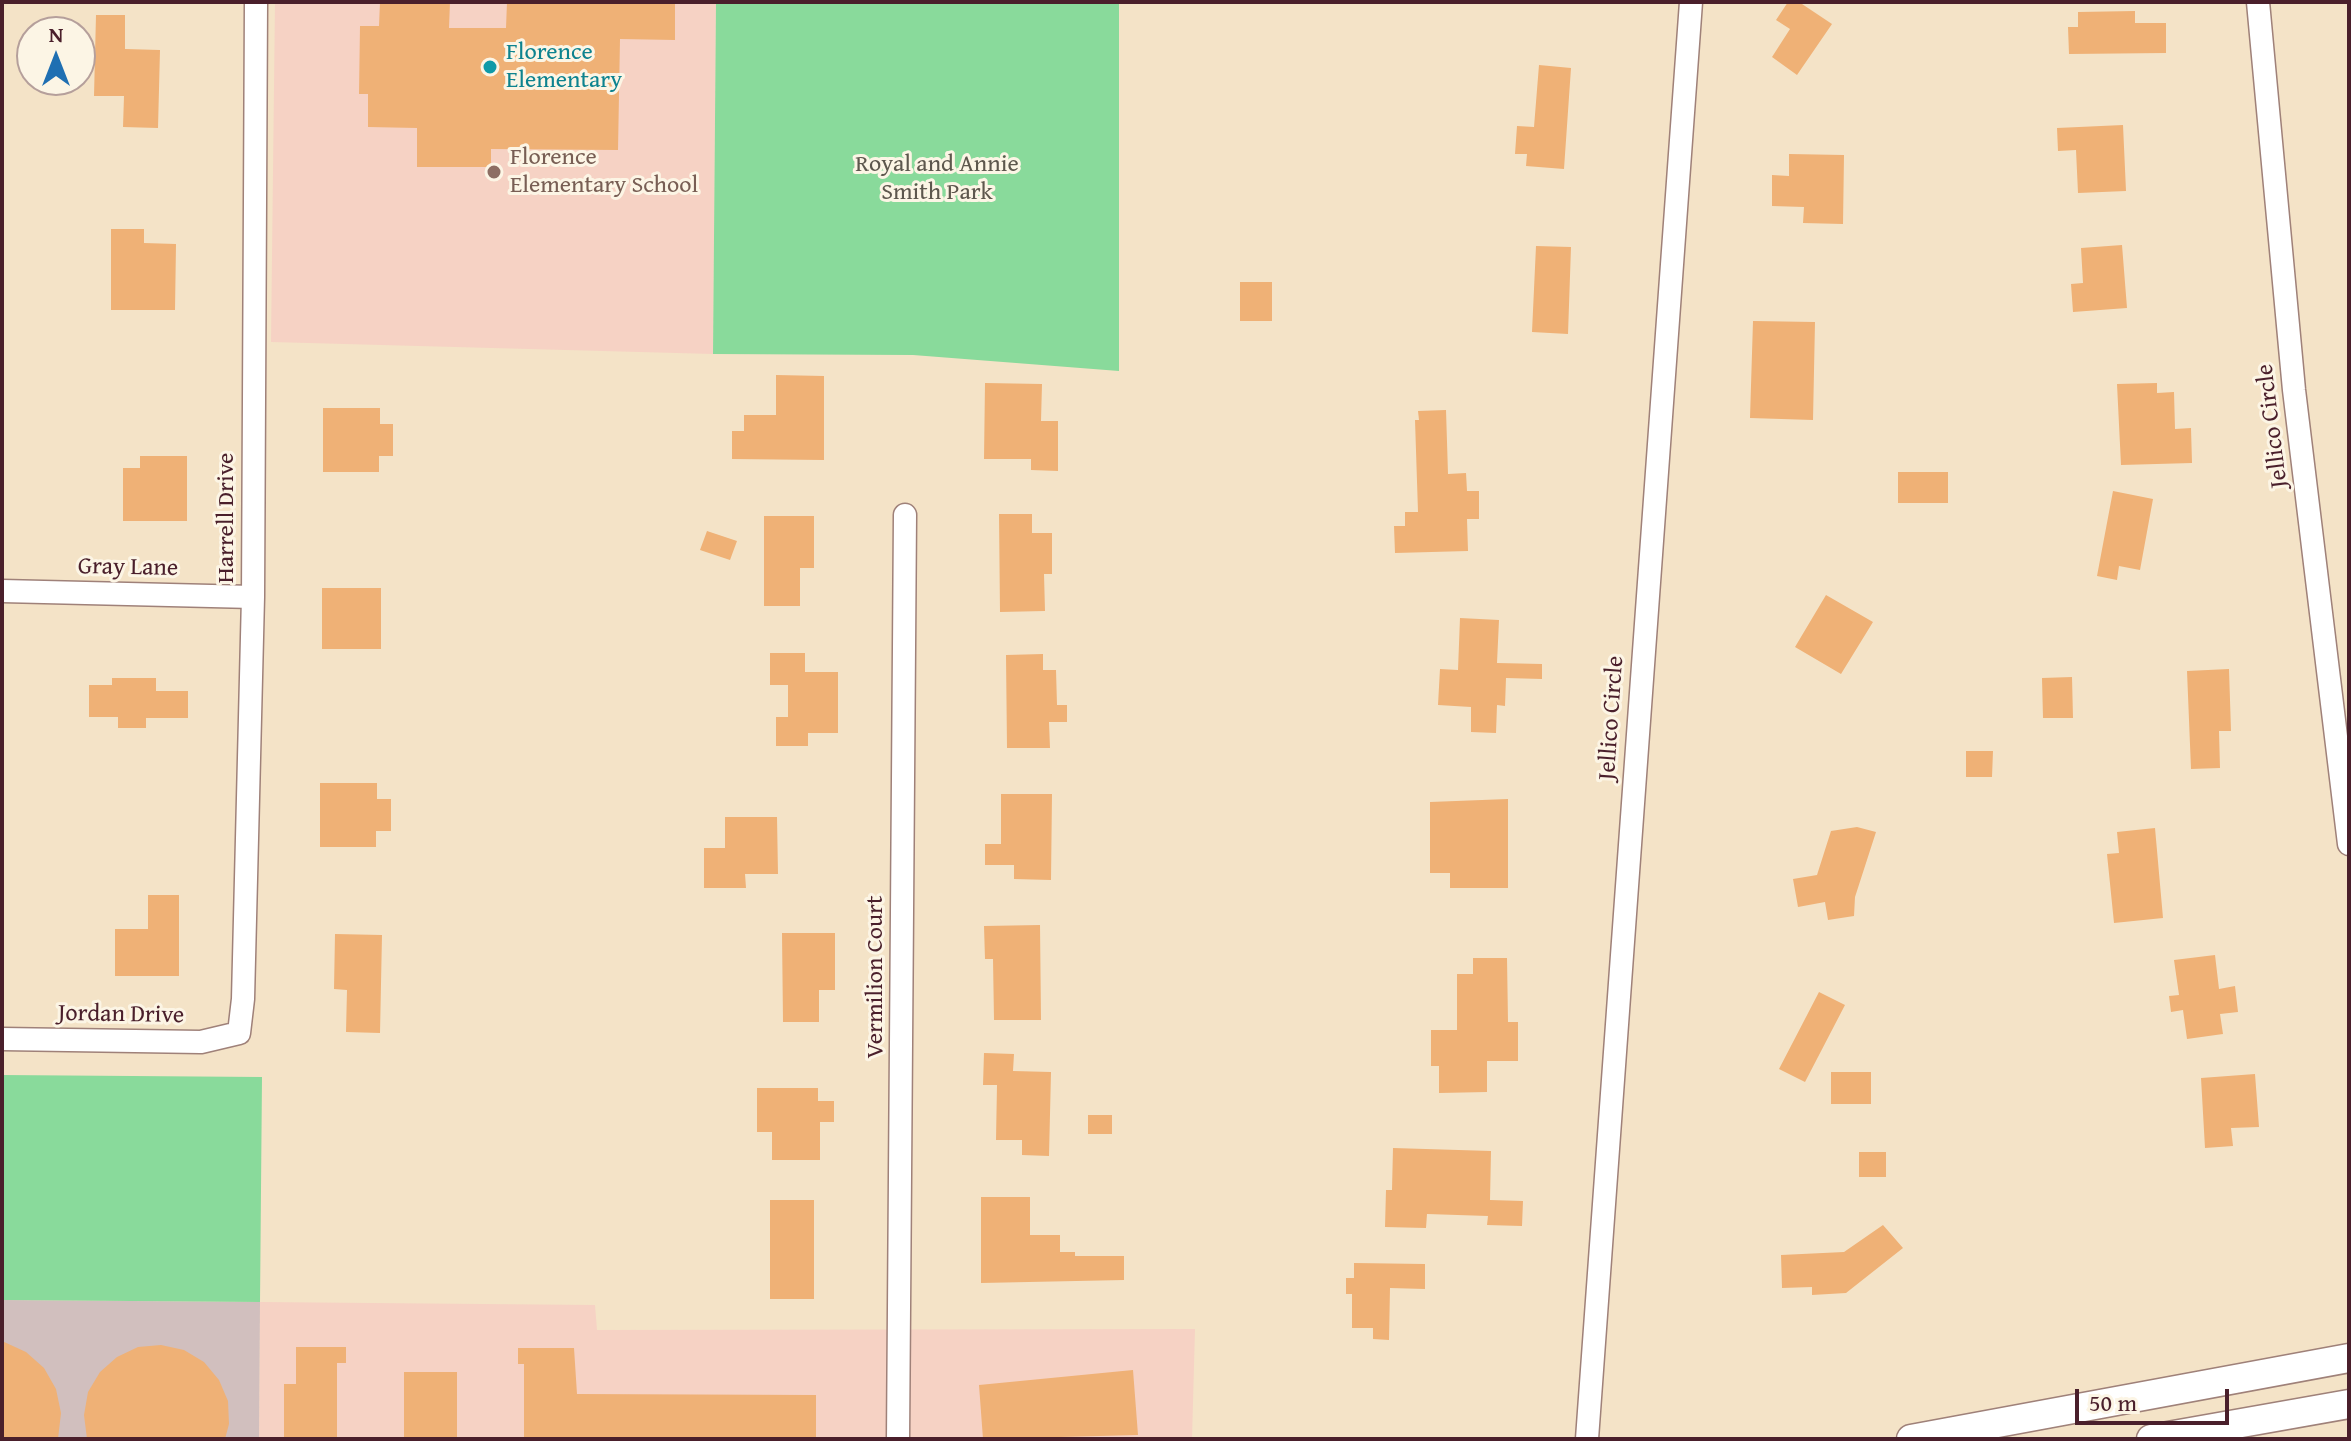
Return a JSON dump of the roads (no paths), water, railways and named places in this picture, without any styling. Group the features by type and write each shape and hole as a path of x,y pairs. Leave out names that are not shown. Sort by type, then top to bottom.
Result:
{"main road":[{"path":"1911,1439 2349,1358"},
{"path":"2151,1439 2349,1404"}],"street":[{"name":"Harrell Drive","path":"239,1033 243,999 253,597 256,2"},
{"name":"Jellico Circle","path":"1587,1439 1691,2"},
{"name":"Jellico Circle","path":"2258,2 2291,359 2349,844"},
{"name":"Vermilion Court","path":"898,1439 905,515"},
{"name":"Gray Lane","path":"2,591 253,597"},
{"name":"Jordan Drive","path":"2,1039 201,1042 239,1033"}],"place":[{"name":"Florence Elementary","path":"490,67"},
{"name":"Florence Elementary School","path":"494,172"}],"park label":[{"name":"Royal and Annie Smith Park","path":"937,179"}]}
